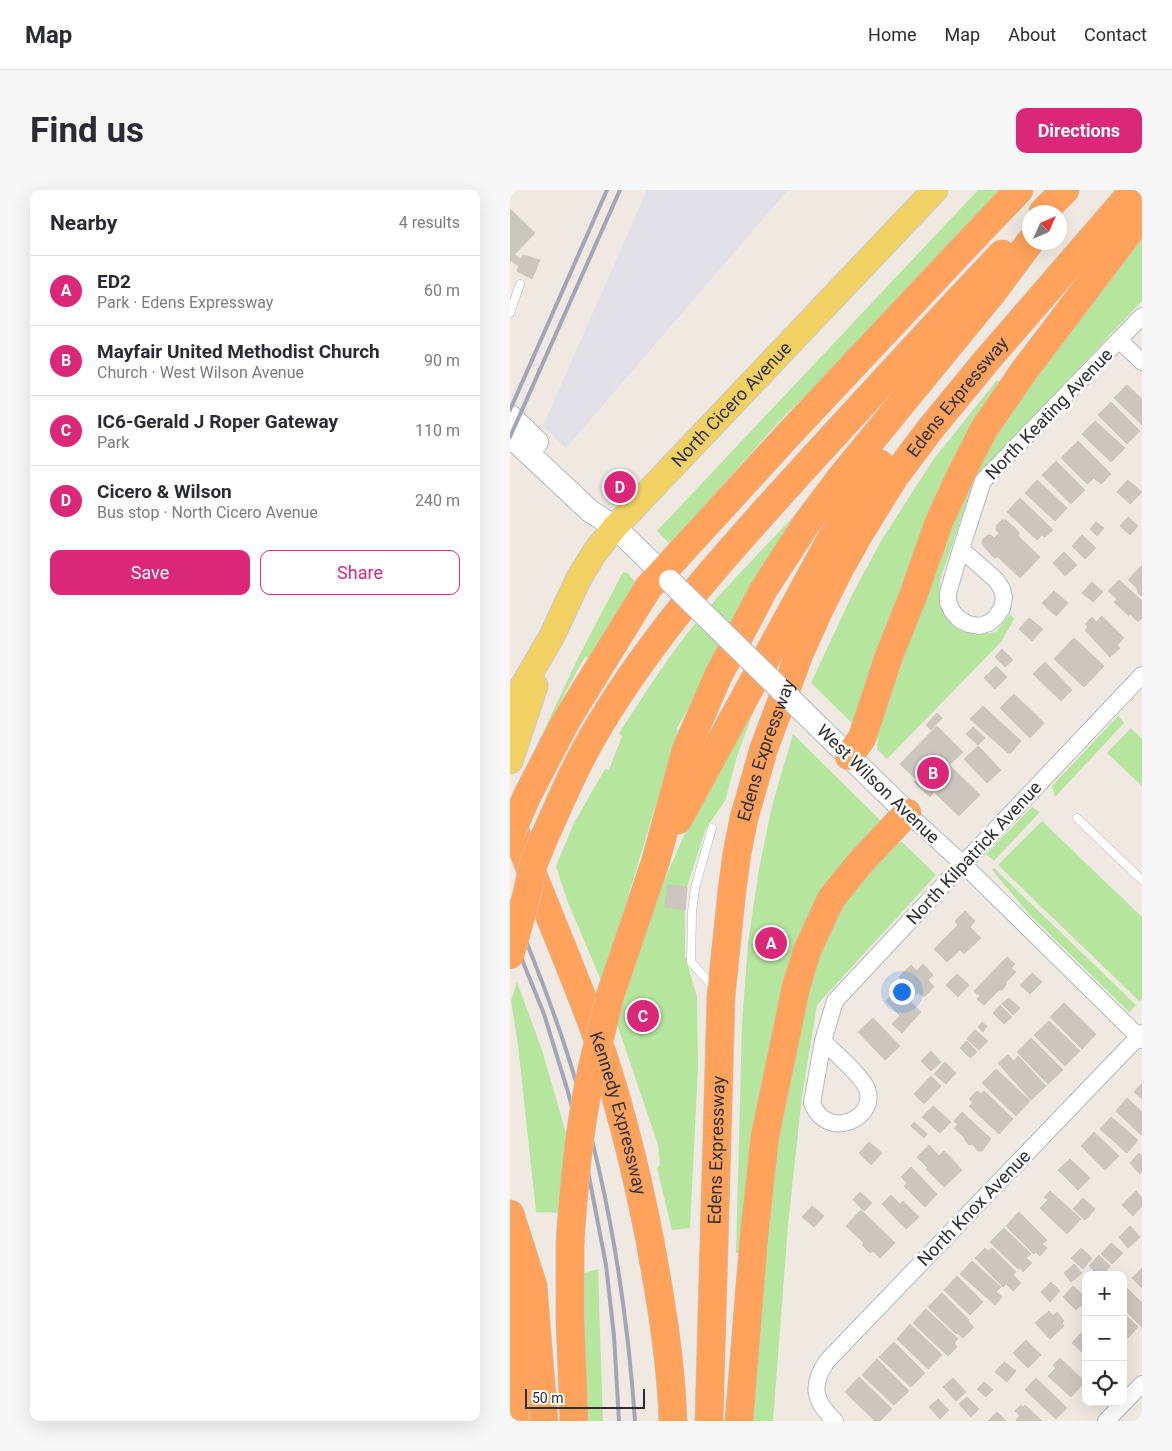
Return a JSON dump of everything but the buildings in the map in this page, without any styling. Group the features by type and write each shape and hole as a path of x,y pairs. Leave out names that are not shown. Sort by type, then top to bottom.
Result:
{"highway":[{"path":"510,835 527,796 566,721 648,588 666,577 789,434 1019,190"},
{"path":"1050,205 1065,190"},
{"path":"1057,205 1069,190"},
{"name":"Edens Expressway","path":"709,1421 721,996 732,890 744,818 764,748 784,692 819,610 855,541 895,476 951,403 1134,190"},
{"path":"849,756 862,738 889,656 913,596 939,522 984,429 1024,370 1142,215"},
{"path":"510,955 533,865 544,838 570,779 597,728 633,673 680,610 750,528 930,331 1022,234"},
{"path":"574,1421 570,1319 570,1243 578,1147 592,1070 609,999 655,863 686,750 718,676 764,589 806,524 836,484 992,293 1024,250"},
{"path":"655,863 831,539 880,464 951,403"},
{"path":"738,1421 754,1236 766,1136 796,986 808,951 831,899 859,864 907,813"},
{"name":"Kennedy Expressway","path":"510,819 593,1027 620,1114 641,1196 660,1294 674,1421"},
{"path":"510,1214 533,1286 544,1421"},
{"path":"510,1224 515,1421"}],"main road":[{"name":"North Cicero Avenue","path":"510,761 552,636 578,578 595,552 614,527 935,190"},
{"name":"North Cicero Avenue","path":"510,708 552,636"}],"street":[{"name":"North Keating Avenue","path":"961,549 983,481 1142,316"},
{"path":"1119,340 1142,362"},
{"name":"West Wilson Avenue","path":"510,416 599,500 614,527"},
{"name":"West Wilson Avenue","path":"510,436 590,511 614,527 907,813 1141,1037"},
{"name":"North Kilpatrick Avenue","path":"823,1041 858,1076 868,1090 866,1106 862,1113 855,1119 845,1123 828,1122 821,1118 815,1112 812,1103 823,1041 836,1001 962,864 1142,675"},
{"name":"North Knox Avenue","path":"835,1421 822,1407 815,1388 819,1375 827,1362 1141,1037"},
{"path":"1106,1421 1142,1384"}],"lane":[{"path":"510,313 520,284"},
{"path":"1077,818 1142,880"},
{"path":"712,828 695,888 692,912 691,962 721,996"}],"shaded area":[{"path":"647,190 788,190 566,448 543,426"}],"green space":[{"path":"978,190 1002,190 839,364 785,415 670,544 657,531"},
{"path":"1142,234 1142,301 975,479 940,580 939,599 945,614 959,630 975,635 996,632 1010,614 1014,619 1001,642 887,759 877,749 878,733 956,500 1009,407"},
{"path":"997,380 1004,385 853,724 811,683 853,593 881,541 933,460"},
{"path":"797,513 676,730 678,731 602,983 567,900 556,866 574,823 605,769 609,770 622,736 619,733 660,671 712,603"},
{"path":"623,572 629,574 636,583 588,658 585,657 575,674 519,783 579,656"},
{"path":"753,708 754,710 737,756 725,801 706,828 687,887 685,956 697,997 698,1067 690,1228 672,1230 657,1168 660,1165 658,1145 615,1018 653,907 682,840"},
{"path":"1118,716 1124,723 1055,797 1052,786"},
{"path":"1131,728 1142,739 1142,786 1107,753"},
{"path":"793,734 880,820 878,827 829,883 745,1253 736,1253 742,1025 748,943 759,869 772,806"},
{"path":"1032,807 1040,812 994,861 986,854"},
{"path":"1042,821 1142,917 1142,999 1139,1001 998,865"},
{"path":"902,842 936,875 817,1005 802,1096 788,1225 773,1421 750,1421 775,1143 809,977 824,934 858,883 897,843"},
{"path":"994,868 1136,1005 1129,1012 1030,915 992,870"},
{"path":"517,982 542,1050 568,1140 561,1213 536,1212 518,1045 511,1001"},
{"path":"598,1269 603,1421 587,1421 581,1274"}],"railway":[{"path":"510,410 607,190"},
{"path":"510,437 620,190"},
{"path":"510,901 560,1031 597,1160 621,1290 635,1421"},
{"path":"510,930 544,1014 568,1092 587,1166 606,1265 614,1336 619,1421"}],"place":[{"name":"Cicero & Wilson","path":"620,487"},
{"name":"Mayfair United Methodist Church","path":"933,773"},
{"name":"ED2","path":"771,943"},
{"name":"IC6-Gerald J Roper Gateway","path":"643,1016"}]}
